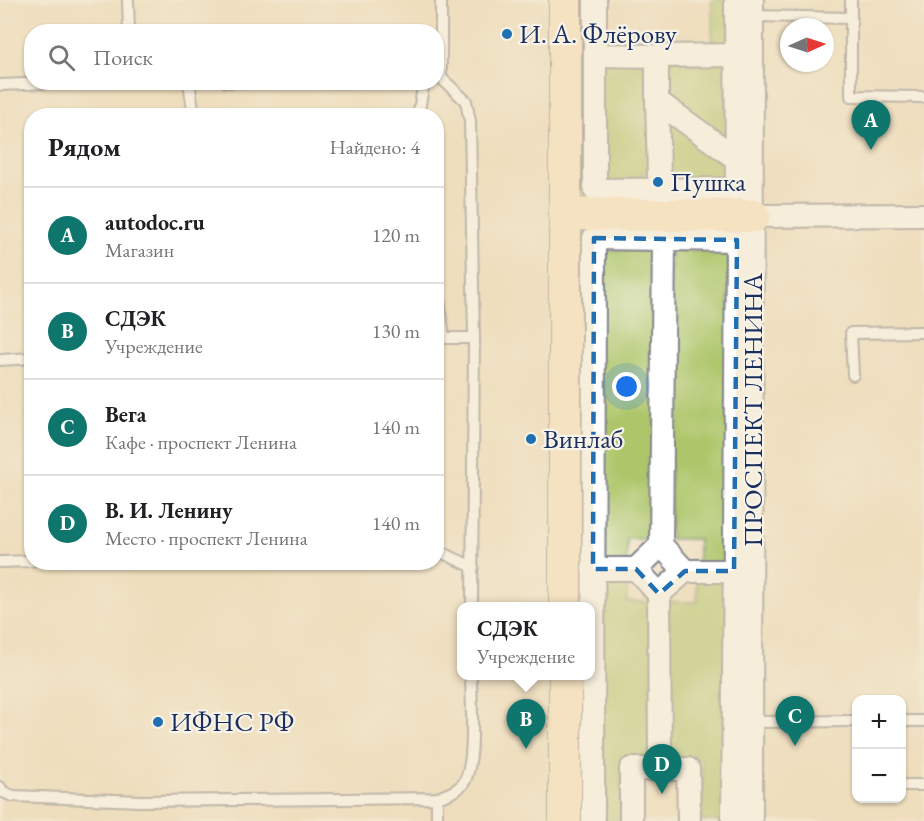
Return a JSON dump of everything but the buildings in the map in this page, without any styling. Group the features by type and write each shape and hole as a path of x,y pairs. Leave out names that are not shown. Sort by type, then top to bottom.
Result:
{"street":[{"path":"565,0 565,602"},
{"path":"595,0 595,190 658,185 737,189 736,0"},
{"name":"ПРОСПЕКТ ЛЕНИНА","path":"751,821 754,216 752,8"},
{"path":"595,56 736,55"},
{"path":"657,56 658,185"},
{"path":"657,101 737,159"},
{"path":"564,214 924,215"},
{"path":"593,602 594,238 737,240 733,821"},
{"path":"664,239 661,545 684,571"},
{"path":"593,569 636,568 661,545"},
{"path":"636,568 659,594 660,769"},
{"path":"659,594 684,571 734,571"},
{"path":"565,680 565,821"},
{"path":"593,680 593,821"},
{"path":"631,821 631,769 688,769 689,821"}],"lane":[{"path":"128,0 129,24"},
{"path":"440,24 441,0"},
{"path":"851,0 851,96 924,97"},
{"path":"752,8 851,18"},
{"path":"444,83 466,101 470,121 474,338 472,602"},
{"path":"0,85 24,84"},
{"path":"190,90 193,108"},
{"path":"419,108 423,90"},
{"path":"853,375 851,333 924,332"},
{"path":"444,338 474,338"},
{"path":"0,360 24,358"},
{"path":"444,554 473,567"},
{"path":"0,562 24,561"},
{"path":"0,787 3,792 13,796 140,801 437,798 456,791 464,784 470,769 471,680"},
{"path":"752,722 852,721"},
{"path":"906,721 924,721"},
{"path":"906,785 924,785"},
{"path":"437,798 437,821"}],"highlighted area":[{"path":"594,238 737,240 734,571 685,571 659,594 636,569 593,569"}],"green space":[{"path":"712,0 728,0 729,50 712,50"},
{"path":"726,58 727,145 667,101 667,59"},
{"path":"599,60 650,60 650,173 641,173 641,184 599,184"},
{"path":"667,116 727,160 727,184 675,184 675,173 667,173"},
{"path":"598,250 656,250 655,539 627,539 627,564 596,564"},
{"path":"671,250 729,251 728,565 698,565 698,539 670,539"},
{"path":"597,576 627,576 627,602 655,602 655,760 621,760 621,821 596,821"},
{"path":"697,576 728,577 727,821 702,821 702,760 669,760 669,602 697,602"}],"place":[{"name":"И. А. Флёрову","path":"507,34"},
{"name":"autodoc.ru","path":"871,150"},
{"name":"Пушка","path":"658,182"},
{"name":"Винлаб","path":"531,439"},
{"name":"ИФНС РФ","path":"158,722"},
{"name":"Вега","path":"795,746"},
{"name":"СДЭК","path":"526,749"},
{"name":"В. И. Ленину","path":"662,794"}]}
